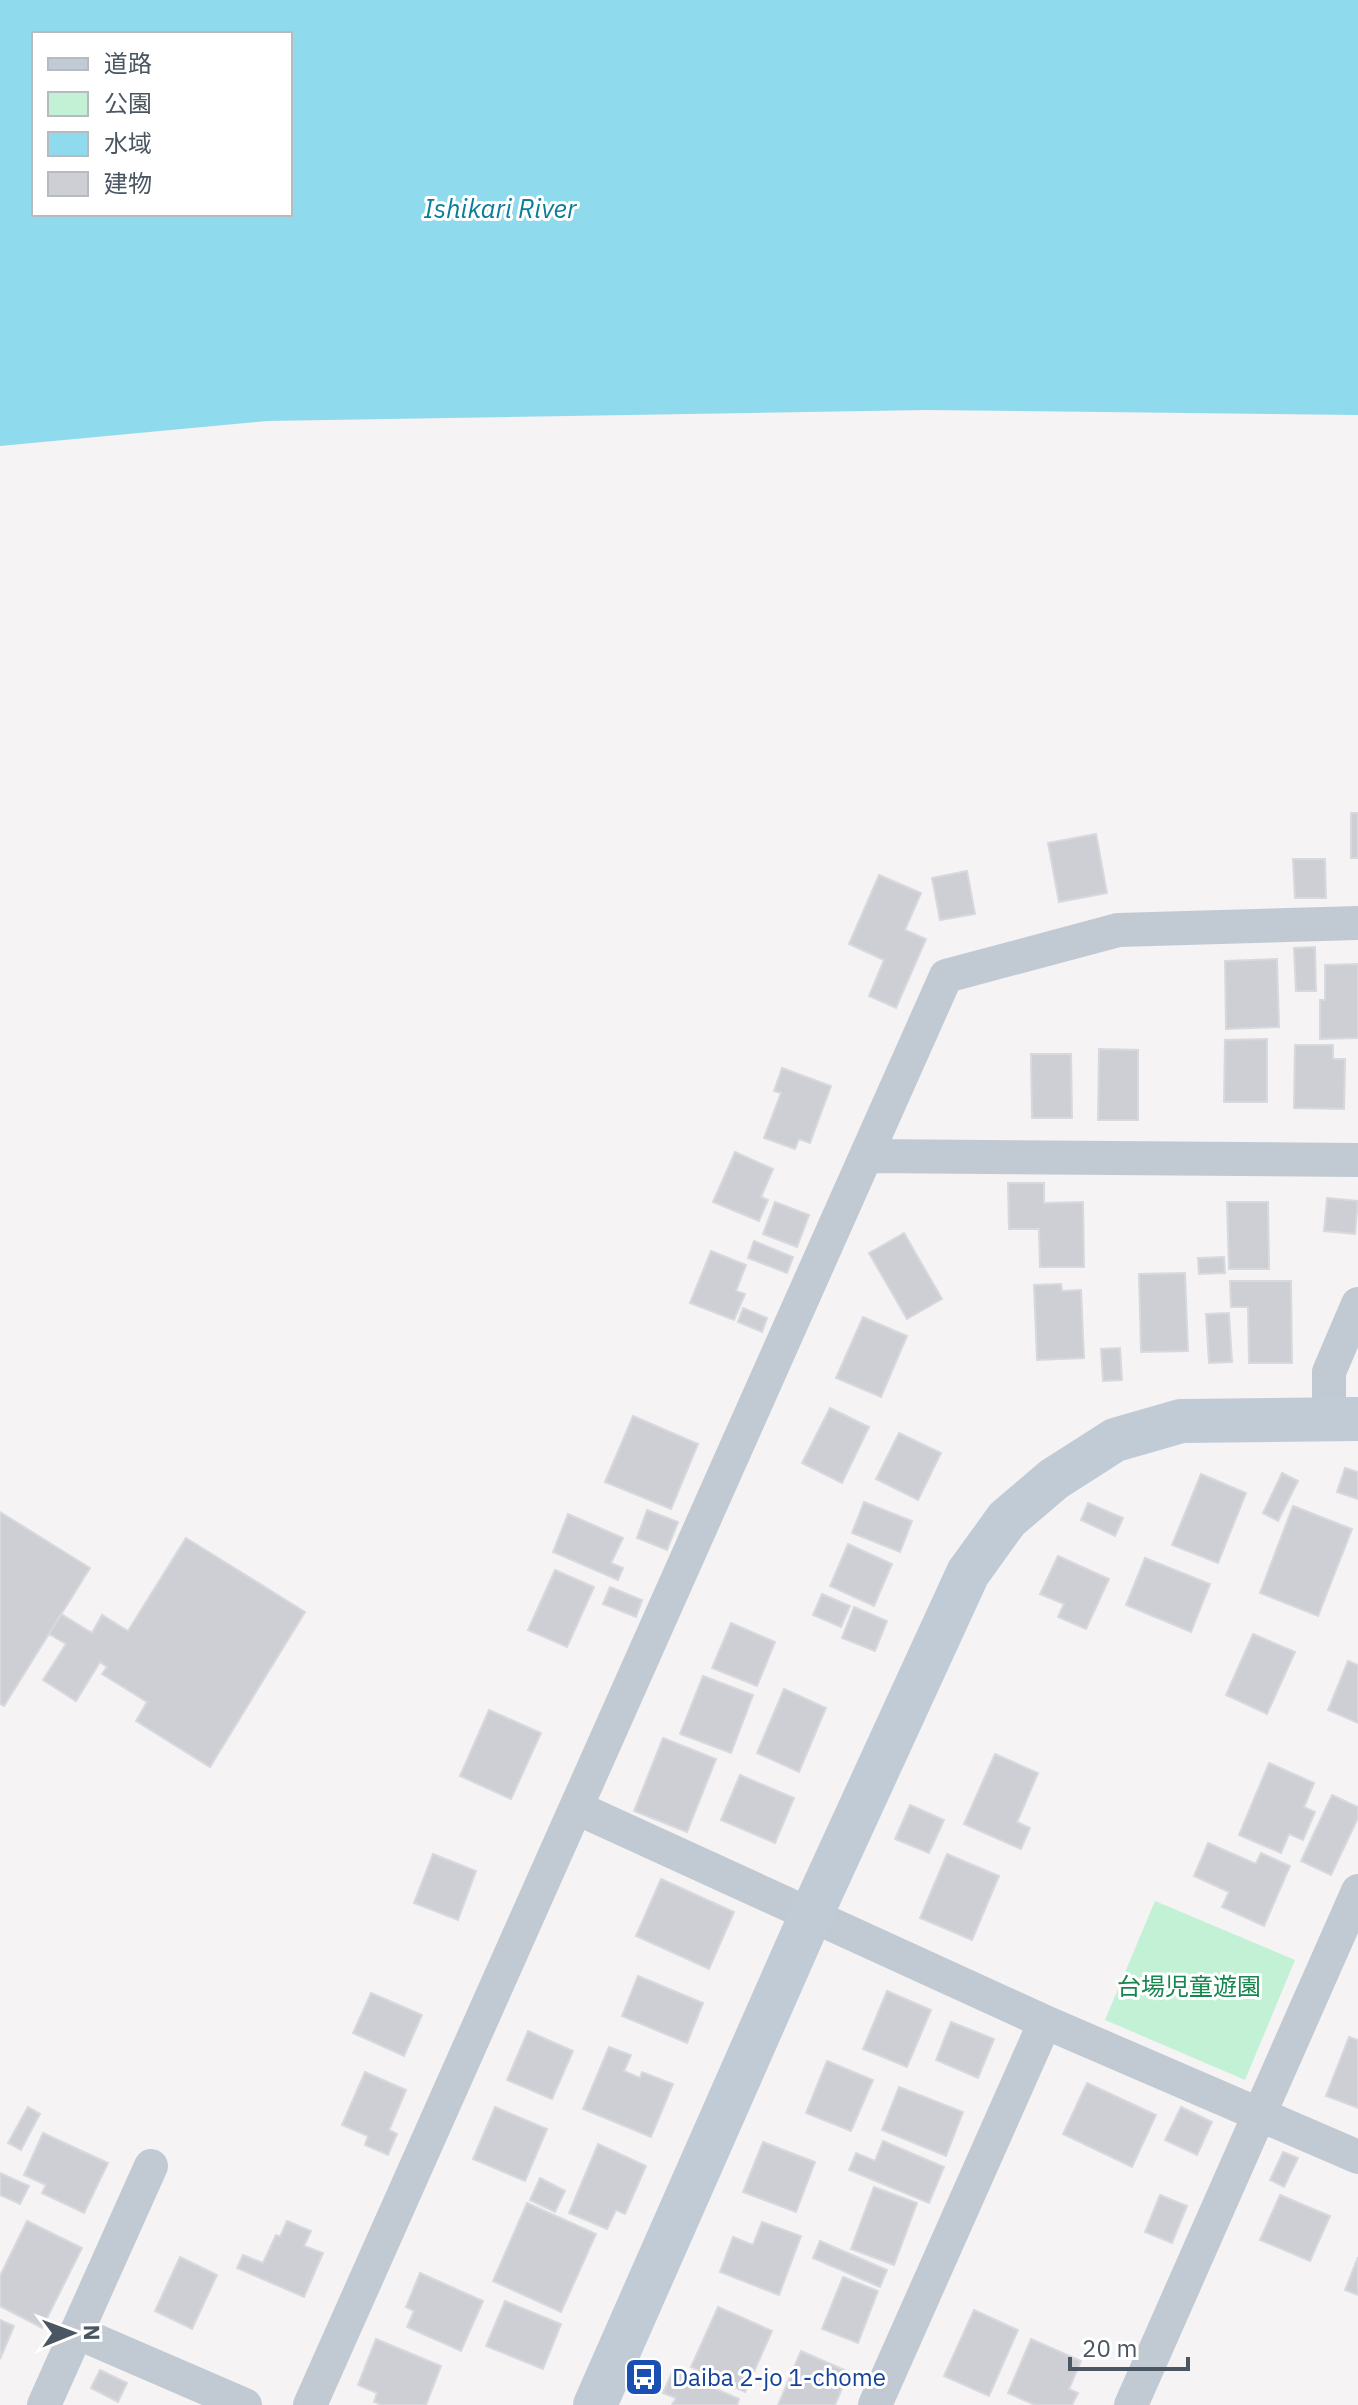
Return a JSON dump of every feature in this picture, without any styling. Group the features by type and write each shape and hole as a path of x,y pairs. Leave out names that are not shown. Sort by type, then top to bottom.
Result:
{"street":[{"path":"310,2405 946,976 1118,930 1358,923"},
{"path":"867,1156 1358,1160"},
{"path":"595,2405 811,1915 968,1573 1007,1519 1054,1479 1115,1440 1181,1421 1344,1418 1329,1372 1358,1304"},
{"path":"577,1808 1045,2022 1358,2157"},
{"path":"1131,2405 1358,1891"},
{"path":"875,2405 1045,2022"},
{"path":"44,2405 151,2166"},
{"path":"76,2332 245,2405"}],"green space":[{"name":"台場児童遊園","path":"1155,1901 1295,1960 1245,2080 1105,2020"}],"water":[{"name":"Ishikari River","path":"0,0 1358,0 1358,415 926,410 267,421 0,446"}],"building":[{"path":"1351,813 1358,813 1358,858 1351,858"},
{"path":"1096,834 1107,893 1059,902 1048,843"},
{"path":"1293,859 1325,859 1326,898 1295,898"},
{"path":"967,871 975,914 940,920 932,878"},
{"path":"879,875 921,893 905,930 926,939 896,1008 869,996 884,960 849,944"},
{"path":"1315,947 1316,991 1296,991 1294,948"},
{"path":"1277,959 1279,1027 1226,1029 1225,961"},
{"path":"1358,964 1358,1038 1320,1039 1320,1000 1325,1000 1325,965"},
{"path":"1267,1039 1267,1102 1224,1102 1225,1040"},
{"path":"1295,1045 1333,1045 1333,1059 1345,1059 1344,1109 1294,1108"},
{"path":"1099,1049 1138,1050 1138,1120 1098,1120"},
{"path":"1031,1054 1071,1054 1072,1118 1032,1118"},
{"path":"782,1068 831,1086 810,1143 799,1139 795,1149 764,1138 781,1093 774,1091"},
{"path":"735,1152 773,1169 761,1197 768,1200 759,1221 713,1202"},
{"path":"1008,1183 1044,1183 1044,1203 1083,1202 1084,1267 1040,1267 1039,1229 1009,1229"},
{"path":"1327,1198 1358,1201 1355,1234 1324,1231"},
{"path":"775,1202 809,1215 797,1247 763,1234"},
{"path":"1227,1202 1268,1202 1269,1269 1229,1269"},
{"path":"904,1233 942,1299 907,1319 869,1253"},
{"path":"754,1241 793,1257 787,1273 748,1258"},
{"path":"711,1251 746,1265 736,1291 745,1294 734,1320 690,1303"},
{"path":"1224,1257 1225,1273 1199,1274 1198,1258"},
{"path":"1185,1273 1188,1351 1141,1352 1139,1274"},
{"path":"1230,1281 1291,1281 1292,1363 1249,1363 1248,1307 1231,1307"},
{"path":"1061,1284 1062,1291 1081,1290 1084,1358 1037,1360 1034,1285"},
{"path":"743,1308 767,1318 762,1332 738,1322"},
{"path":"1229,1313 1232,1362 1209,1363 1206,1314"},
{"path":"863,1317 907,1336 881,1397 836,1378"},
{"path":"1120,1348 1122,1380 1103,1381 1101,1349"},
{"path":"830,1408 869,1427 842,1483 802,1463"},
{"path":"633,1416 698,1444 671,1509 605,1482"},
{"path":"899,1433 941,1453 918,1500 876,1479"},
{"path":"1345,1468 1358,1472 1358,1499 1337,1492"},
{"path":"1282,1473 1298,1481 1278,1521 1263,1513"},
{"path":"1201,1474 1246,1493 1218,1563 1172,1545"},
{"path":"864,1502 912,1521 900,1552 852,1533"},
{"path":"1088,1503 1123,1518 1115,1536 1081,1520"},
{"path":"1293,1506 1352,1529 1318,1616 1260,1593"},
{"path":"647,1510 678,1522 667,1550 637,1538"},
{"path":"0,1512 90,1568 4,1706 0,1704"},
{"path":"568,1514 623,1538 611,1563 623,1568 618,1580 553,1552"},
{"path":"186,1538 305,1612 210,1767 136,1721 147,1702 102,1674 107,1667 100,1662 76,1701 43,1680 66,1644 49,1634 61,1614 92,1633 102,1615 128,1631"},
{"path":"848,1544 892,1564 874,1606 830,1586"},
{"path":"1058,1556 1109,1579 1086,1629 1058,1617 1064,1604 1040,1594"},
{"path":"1145,1558 1210,1584 1191,1632 1126,1605"},
{"path":"555,1570 594,1587 567,1647 528,1630"},
{"path":"610,1587 642,1600 636,1617 603,1604"},
{"path":"822,1594 850,1606 841,1627 813,1615"},
{"path":"854,1607 887,1621 875,1651 842,1638"},
{"path":"731,1623 775,1642 757,1686 712,1668"},
{"path":"1253,1634 1295,1652 1267,1714 1226,1695"},
{"path":"1348,1661 1358,1665 1358,1723 1328,1710"},
{"path":"703,1676 753,1695 731,1753 680,1734"},
{"path":"784,1689 826,1708 799,1772 757,1753"},
{"path":"489,1710 541,1733 511,1799 460,1776"},
{"path":"663,1738 716,1759 687,1832 634,1811"},
{"path":"995,1754 1038,1773 1017,1822 1030,1828 1021,1849 964,1824"},
{"path":"1269,1763 1314,1783 1304,1807 1315,1812 1303,1840 1289,1834 1281,1853 1239,1835"},
{"path":"740,1775 794,1798 775,1843 721,1820"},
{"path":"1332,1795 1358,1807 1358,1818 1331,1875 1301,1861"},
{"path":"910,1805 944,1820 929,1853 895,1839"},
{"path":"1208,1843 1256,1864 1261,1853 1290,1866 1264,1926 1222,1907 1229,1892 1194,1876"},
{"path":"433,1854 476,1871 458,1920 414,1903"},
{"path":"947,1854 999,1876 972,1940 920,1918"},
{"path":"661,1879 734,1912 709,1969 636,1936"},
{"path":"638,1976 703,2003 687,2043 622,2016"},
{"path":"887,1991 931,2010 907,2067 863,2049"},
{"path":"371,1993 422,2015 404,2056 353,2033"},
{"path":"951,2022 994,2039 978,2078 936,2060"},
{"path":"528,2031 573,2051 552,2099 507,2080"},
{"path":"1349,2037 1358,2040 1358,2108 1326,2096"},
{"path":"609,2047 631,2055 624,2071 640,2078 642,2072 673,2084 651,2137 583,2109"},
{"path":"827,2061 873,2080 851,2131 806,2113"},
{"path":"365,2072 406,2090 389,2130 397,2134 388,2155 365,2145 368,2136 342,2125"},
{"path":"1087,2083 1156,2115 1132,2167 1063,2134"},
{"path":"899,2087 963,2112 946,2156 882,2130"},
{"path":"28,2107 40,2114 21,2150 8,2143"},
{"path":"495,2107 547,2129 525,2181 473,2159"},
{"path":"1181,2107 1212,2122 1197,2155 1165,2140"},
{"path":"43,2133 108,2163 84,2213 42,2193 46,2185 24,2175"},
{"path":"883,2141 944,2167 929,2203 849,2170 856,2153 875,2161"},
{"path":"763,2142 815,2162 796,2212 743,2192"},
{"path":"598,2144 646,2166 625,2214 616,2210 607,2229 569,2213"},
{"path":"1283,2152 1298,2158 1284,2187 1270,2180"},
{"path":"0,2173 29,2186 20,2204 0,2195"},
{"path":"540,2178 565,2191 555,2212 530,2200"},
{"path":"874,2187 917,2203 894,2265 851,2249"},
{"path":"1160,2195 1187,2206 1172,2243 1145,2232"},
{"path":"1280,2195 1330,2216 1310,2261 1260,2240"},
{"path":"527,2203 596,2234 561,2312 493,2281"},
{"path":"27,2221 82,2248 42,2328 0,2306 0,2276"},
{"path":"287,2221 311,2231 304,2246 323,2253 304,2297 237,2268 243,2255 263,2263 276,2235 280,2237"},
{"path":"762,2222 801,2236 779,2295 720,2272 733,2237 753,2245"},
{"path":"820,2241 887,2270 880,2287 813,2258"},
{"path":"180,2257 217,2275 192,2329 155,2311"},
{"path":"1358,2257 1358,2295 1345,2290"},
{"path":"420,2273 483,2301 461,2351 407,2327 414,2311 406,2307"},
{"path":"843,2277 878,2291 858,2343 822,2329"},
{"path":"505,2301 561,2324 543,2369 486,2346"},
{"path":"718,2307 772,2331 745,2392 691,2367"},
{"path":"974,2310 1018,2330 989,2396 944,2376"},
{"path":"0,2320 14,2326 0,2359"},
{"path":"376,2339 441,2366 426,2405 382,2405 374,2402 377,2393 358,2385"},
{"path":"1031,2339 1081,2361 1069,2389 1078,2393 1072,2405 1035,2405 1008,2393"},
{"path":"801,2351 849,2372 835,2405 778,2405"},
{"path":"100,2370 127,2383 118,2402 91,2388"},
{"path":"673,2370 739,2399 737,2405 672,2405 676,2398 663,2393"}],"place":[{"name":"Daiba 2-jo 1-chome","path":"644,2377"}]}
